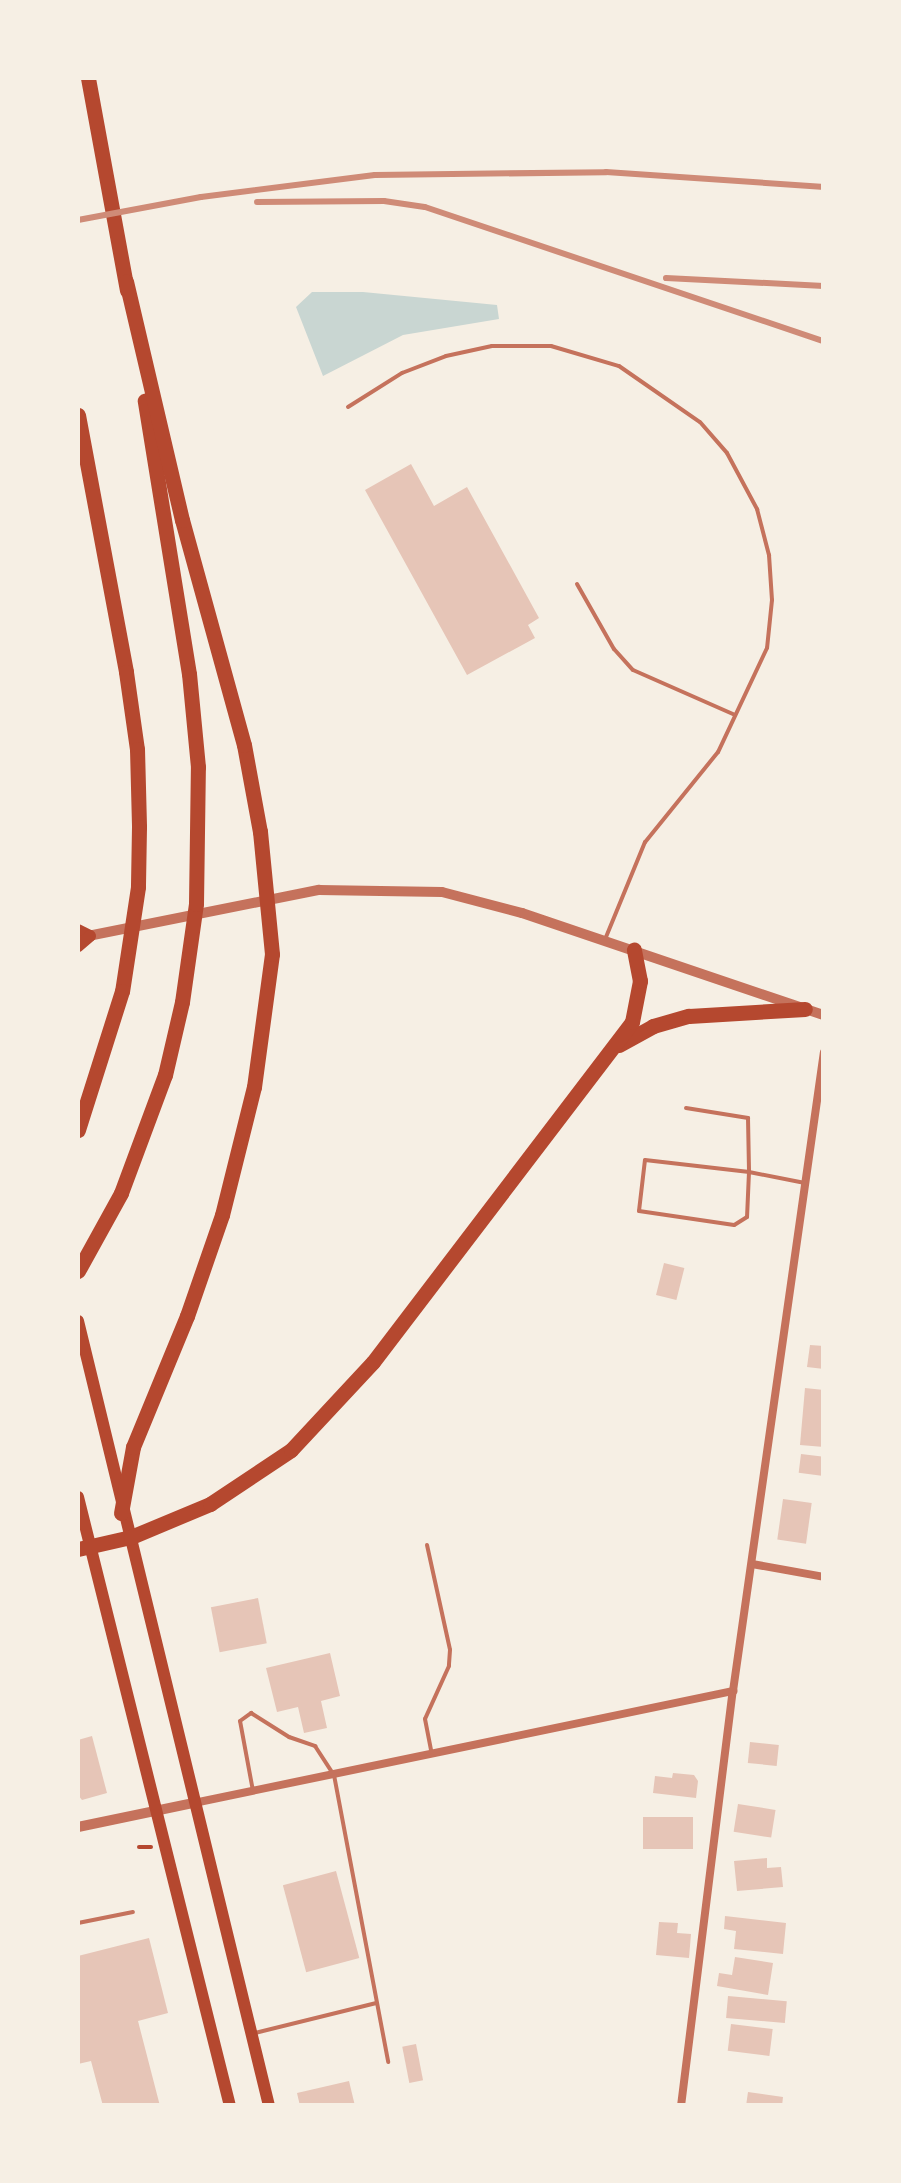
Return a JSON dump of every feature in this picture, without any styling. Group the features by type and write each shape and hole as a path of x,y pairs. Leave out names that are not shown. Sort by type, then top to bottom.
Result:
{"highway":[{"path":"78,1271 121,1193 165,1074 182,1002 200,849 189,674 126,281 88,78"},
{"path":"121,1513 132,1447 187,1316 222,1214 254,1087 272,954 260,832 244,745 182,520 126,281"},
{"path":"78,415 126,672 137,748 138,827 138,887 122,991 78,1130"},
{"path":"78,1549 131,1537 210,1504 291,1450 373,1362 584,1080 632,1022 639,1000 634,950"},
{"path":"608,1054 628,1037 689,1016 806,1009"}],"main road":[{"path":"78,1321 121,1513 269,2106"},
{"path":"78,1497 160,1810 230,2106"}],"street":[{"path":"81,937 319,890 442,892 522,912 824,1015"},
{"path":"681,2106 733,1690 824,1052"},
{"path":"752,1564 824,1577"},
{"path":"78,1827 733,1690"}],"lane":[{"path":"348,408 402,372 446,356 492,346 550,346 618,366 700,422 726,452 757,509 769,554 772,600 767,648 718,752 645,842 604,942"},
{"path":"577,584 614,649 633,670 735,715"},
{"path":"686,1108 748,1118 749,1172 747,1217 734,1225 638,1211 645,1160 749,1172 805,1184"},
{"path":"427,1546 450,1650 450,1666 426,1719 432,1754"},
{"path":"253,1791 240,1721 251,1713 288,1737 315,1746 334,1775 388,2062"},
{"path":"78,1923 133,1912"},
{"path":"250,2034 377,2003"}],"path":[{"path":"137,1835 140,1847 151,1846"}],"shaded area":[{"path":"312,292 363,292 497,305 499,319 403,335 323,376 296,307"}],"building":[{"path":"411,464 434,506 467,487 539,618 528,625 535,638 467,675 365,490"},
{"path":"664,1263 684,1268 676,1300 656,1295"},
{"path":"810,1345 824,1346 824,1369 807,1367"},
{"path":"805,1388 824,1390 824,1447 800,1445"},
{"path":"801,1454 824,1457 822,1476 799,1473"},
{"path":"783,1499 812,1503 806,1544 777,1540"},
{"path":"258,1598 267,1643 220,1652 211,1607"},
{"path":"330,1653 340,1696 321,1701 327,1728 304,1733 298,1707 277,1712 266,1668"},
{"path":"92,1736 107,1793 82,1800 78,1795 78,1740"},
{"path":"750,1742 779,1745 777,1766 748,1763"},
{"path":"673,1773 694,1775 698,1781 696,1798 653,1793 655,1776 672,1778"},
{"path":"738,1804 776,1810 771,1838 734,1832"},
{"path":"643,1817 693,1817 693,1849 643,1849"},
{"path":"767,1858 767,1868 781,1867 783,1887 737,1891 734,1861"},
{"path":"336,1871 359,1958 306,1972 283,1885"},
{"path":"725,1916 786,1923 783,1954 734,1949 736,1931 724,1929"},
{"path":"659,1922 678,1923 677,1933 691,1934 689,1958 656,1955"},
{"path":"149,1938 168,2013 138,2021 160,2106 103,2106 91,2061 78,2064 78,1956"},
{"path":"735,1957 773,1963 768,1995 717,1986 719,1973 732,1975"},
{"path":"728,1996 787,2001 785,2023 726,2018"},
{"path":"731,2024 773,2029 769,2056 728,2051"},
{"path":"416,2044 423,2080 409,2083 402,2047"},
{"path":"349,2081 355,2106 300,2106 297,2093"},
{"path":"748,2092 783,2097 782,2106 746,2106"}],"railway":[{"path":"78,220 201,197 375,175 606,172 824,187"},
{"path":"257,202 384,201 425,207 824,341"},
{"path":"666,278 824,286"}]}
